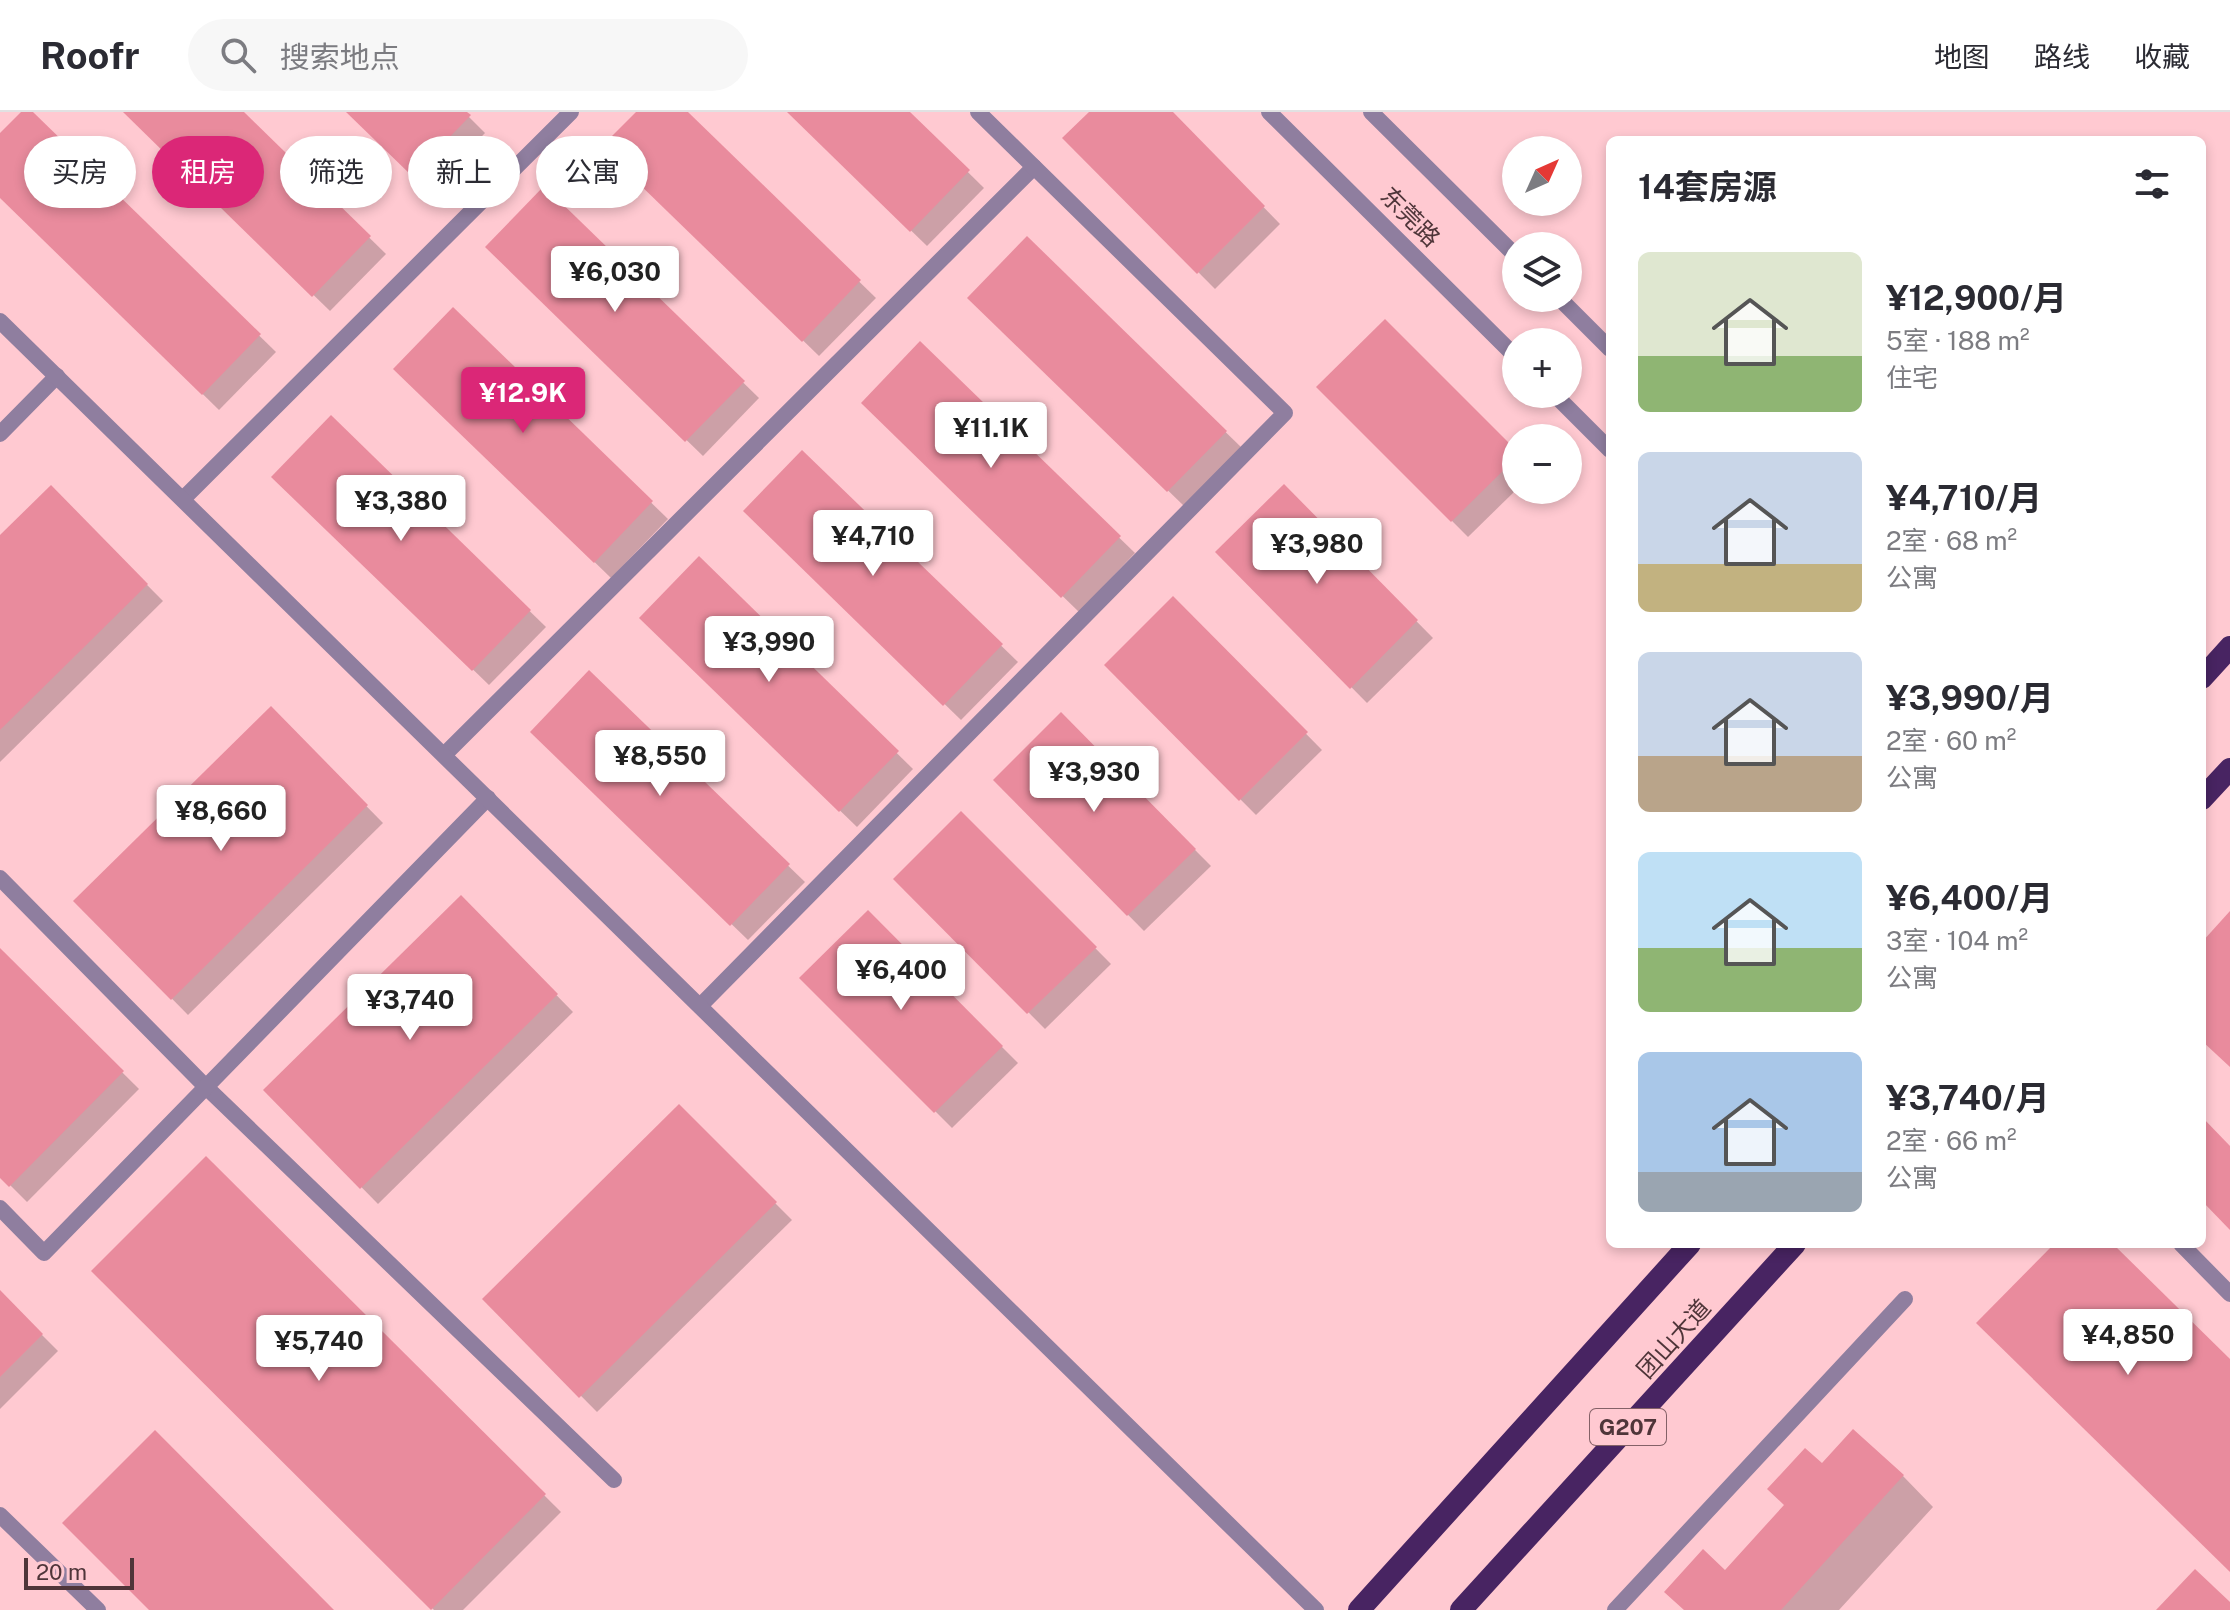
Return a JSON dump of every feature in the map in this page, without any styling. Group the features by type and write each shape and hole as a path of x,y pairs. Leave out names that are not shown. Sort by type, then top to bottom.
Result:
{"highway":[{"path":"2206,674 2230,647"},
{"path":"2206,795 2227,777"},
{"path":"1359,1610 1686,1248"},
{"name":"团山大道","path":"1461,1610 1791,1248"}],"street":[{"path":"183,499 571,112"},
{"path":"700,1006 1285,413 978,112"},
{"name":"东莞路","path":"1269,112 1502,343"},
{"name":"东莞路","path":"1371,112 1502,242"},
{"path":"444,755 1034,167"},
{"path":"1573,312 1606,345"},
{"path":"0,321 1316,1610"},
{"path":"0,434 57,376"},
{"path":"1568,408 1606,446"},
{"path":"0,1208 44,1253 488,798"},
{"path":"0,878 206,1087 614,1480"},
{"path":"2185,1248 2230,1294"},
{"path":"1615,1610 1905,1299"},
{"path":"0,1515 98,1610"}],"building":[{"path":"21,112 33,112 58,136 24,136 24,208 132,208 261,334 202,395 0,198 0,133"},
{"path":"123,112 244,112 280,147 280,208 342,208 371,236 312,297 221,208 264,208 264,136 152,136 152,140"},
{"path":"346,112 467,112 471,115 451,136 408,136 408,172 392,157 392,136 371,136"},
{"path":"636,112 688,112 861,280 802,342 648,193 648,136 612,136"},
{"path":"787,112 910,112 970,170 910,232"},
{"path":"1089,112 1173,112 1265,206 1197,274 1062,138"},
{"path":"536,194 536,208 567,208 745,381 685,442 485,247"},
{"path":"1027,236 1227,431 1167,492 967,298"},
{"path":"453,307 653,501 594,563 393,369"},
{"path":"1385,319 1502,436 1502,472 1451,522 1316,387"},
{"path":"920,341 1121,536 1061,598 861,403"},
{"path":"331,415 531,610 472,671 271,477"},
{"path":"802,450 1003,644 943,706 743,511"},
{"path":"1284,484 1418,620 1350,689 1215,552"},
{"path":"51,485 148,584 0,730 0,535"},
{"path":"699,556 899,751 839,812 639,618"},
{"path":"1173,596 1308,732 1239,801 1104,665"},
{"path":"589,670 790,864 730,926 530,732"},
{"path":"271,706 368,805 171,1000 73,901"},
{"path":"1061,712 1196,849 1127,916 993,780"},
{"path":"961,811 1097,947 1027,1014 893,879"},
{"path":"461,895 558,994 360,1189 263,1090"},
{"path":"868,910 1003,1046 934,1113 799,978"},
{"path":"2230,911 2230,1067 2206,1045 2206,938"},
{"path":"0,948 124,1071 9,1187 0,1178"},
{"path":"679,1104 777,1202 579,1398 482,1299"},
{"path":"2206,1121 2230,1146 2230,1230 2206,1205"},
{"path":"206,1156 546,1494 431,1610 91,1271"},
{"path":"2050,1248 2117,1248 2230,1359 2230,1572 1976,1323"},
{"path":"0,1290 43,1334 0,1377"},
{"path":"1853,1429 1904,1475 1781,1610 1684,1610 1664,1592 1703,1549 1725,1570 1784,1505 1767,1489 1805,1448 1822,1463"},
{"path":"155,1430 334,1610 149,1610 62,1523"},
{"path":"2195,1569 2230,1602 2230,1610 2156,1610"}]}
